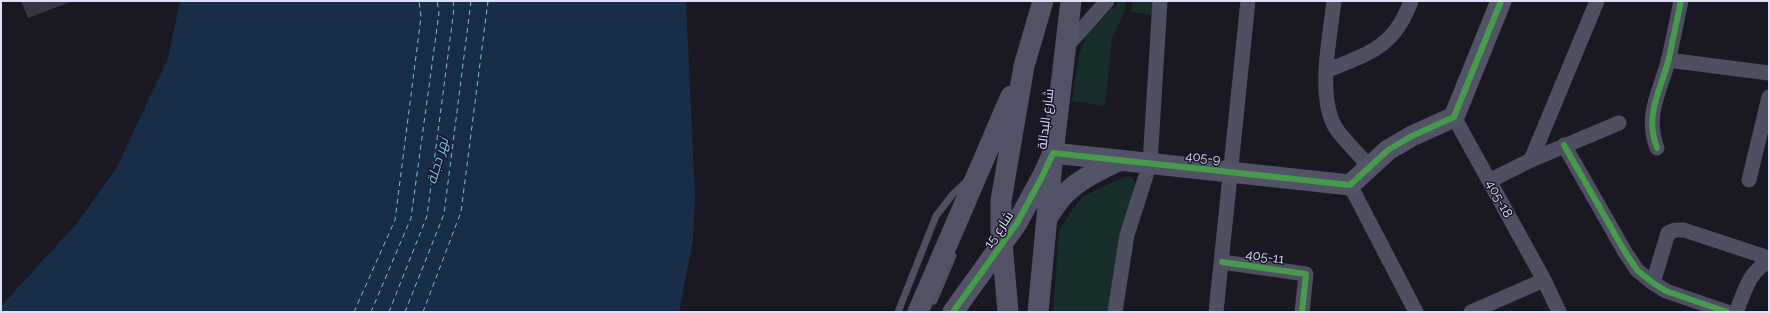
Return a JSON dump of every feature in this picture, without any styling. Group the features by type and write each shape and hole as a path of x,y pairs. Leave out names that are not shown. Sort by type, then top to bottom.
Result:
{"street":[{"path":"1008,312 1003,246 1000,230 1001,201 1024,66 1043,1"},
{"name":"شارع البدالة","path":"1038,312 1053,153 1071,1"},
{"path":"1066,47 1107,1"},
{"path":"1115,312 1128,235 1150,163 1160,1"},
{"path":"1216,312 1248,1"},
{"path":"1334,1 1326,71 1325,90 1328,110 1337,129 1370,166"},
{"path":"1326,71 1362,56 1385,43 1401,26 1411,1"},
{"path":"1416,312 1350,185 1388,150 1454,117 1501,1"},
{"path":"1531,160 1597,1"},
{"path":"1657,148 1653,136 1652,118 1656,95 1668,60 1681,1"},
{"path":"1668,60 1769,73"},
{"path":"924,309 959,216 1024,66"},
{"path":"1749,180 1769,97"},
{"name":"405-18","path":"1454,117 1544,280 1559,312"},
{"path":"1489,181 1564,145 1619,123"},
{"path":"1564,145 1625,252 1637,270 1666,291 1727,312"},
{"name":"405-9","path":"1053,153 1350,185"},
{"name":"شارع 15","path":"952,312 1003,246 1030,201 1053,153"},
{"path":"1047,218 1062,197 1074,186 1120,160"},
{"path":"1653,283 1668,233 1674,230 1684,230 1769,258"},
{"name":"405-11","path":"1222,262 1306,274 1302,312"},
{"path":"1736,312 1752,275 1762,265 1769,262"},
{"path":"1471,312 1544,280"}],"lane":[{"path":"898,312 936,216 953,194 979,171"},
{"path":"924,309 948,270 955,248 959,216"}],"green space":[{"path":"1120,1 1126,1 1125,11 1112,38 1105,106 1072,101 1079,55 1086,35"},
{"path":"1132,1 1155,1 1154,15 1131,12"},
{"path":"1131,176 1135,183 1110,312 1053,312 1059,231 1083,196 1124,177"}],"water":[{"name":"نهر دجلة","path":"180,1 686,1 695,196 693,241 679,312 1,312 1,306 78,222 117,167 168,58"}],"building":[{"path":"21,1 70,1 70,2 28,18"}],"ferry route":[{"path":"354,312 395,220 421,17 419,1"},
{"path":"371,312 411,218 439,13 437,1"},
{"path":"389,312 427,216 454,9 453,1"},
{"path":"405,312 444,214 471,1"},
{"path":"423,312 461,212 488,1"}],"cycle path":[{"path":"953,312 1017,223 1053,153 1350,185 1388,150 1412,136 1454,117 1501,1"},
{"path":"1657,148 1653,136 1653,113 1669,58 1681,1"},
{"path":"1564,145 1625,252 1637,270 1666,291 1727,312"},
{"path":"1222,262 1306,274 1302,312"}]}
